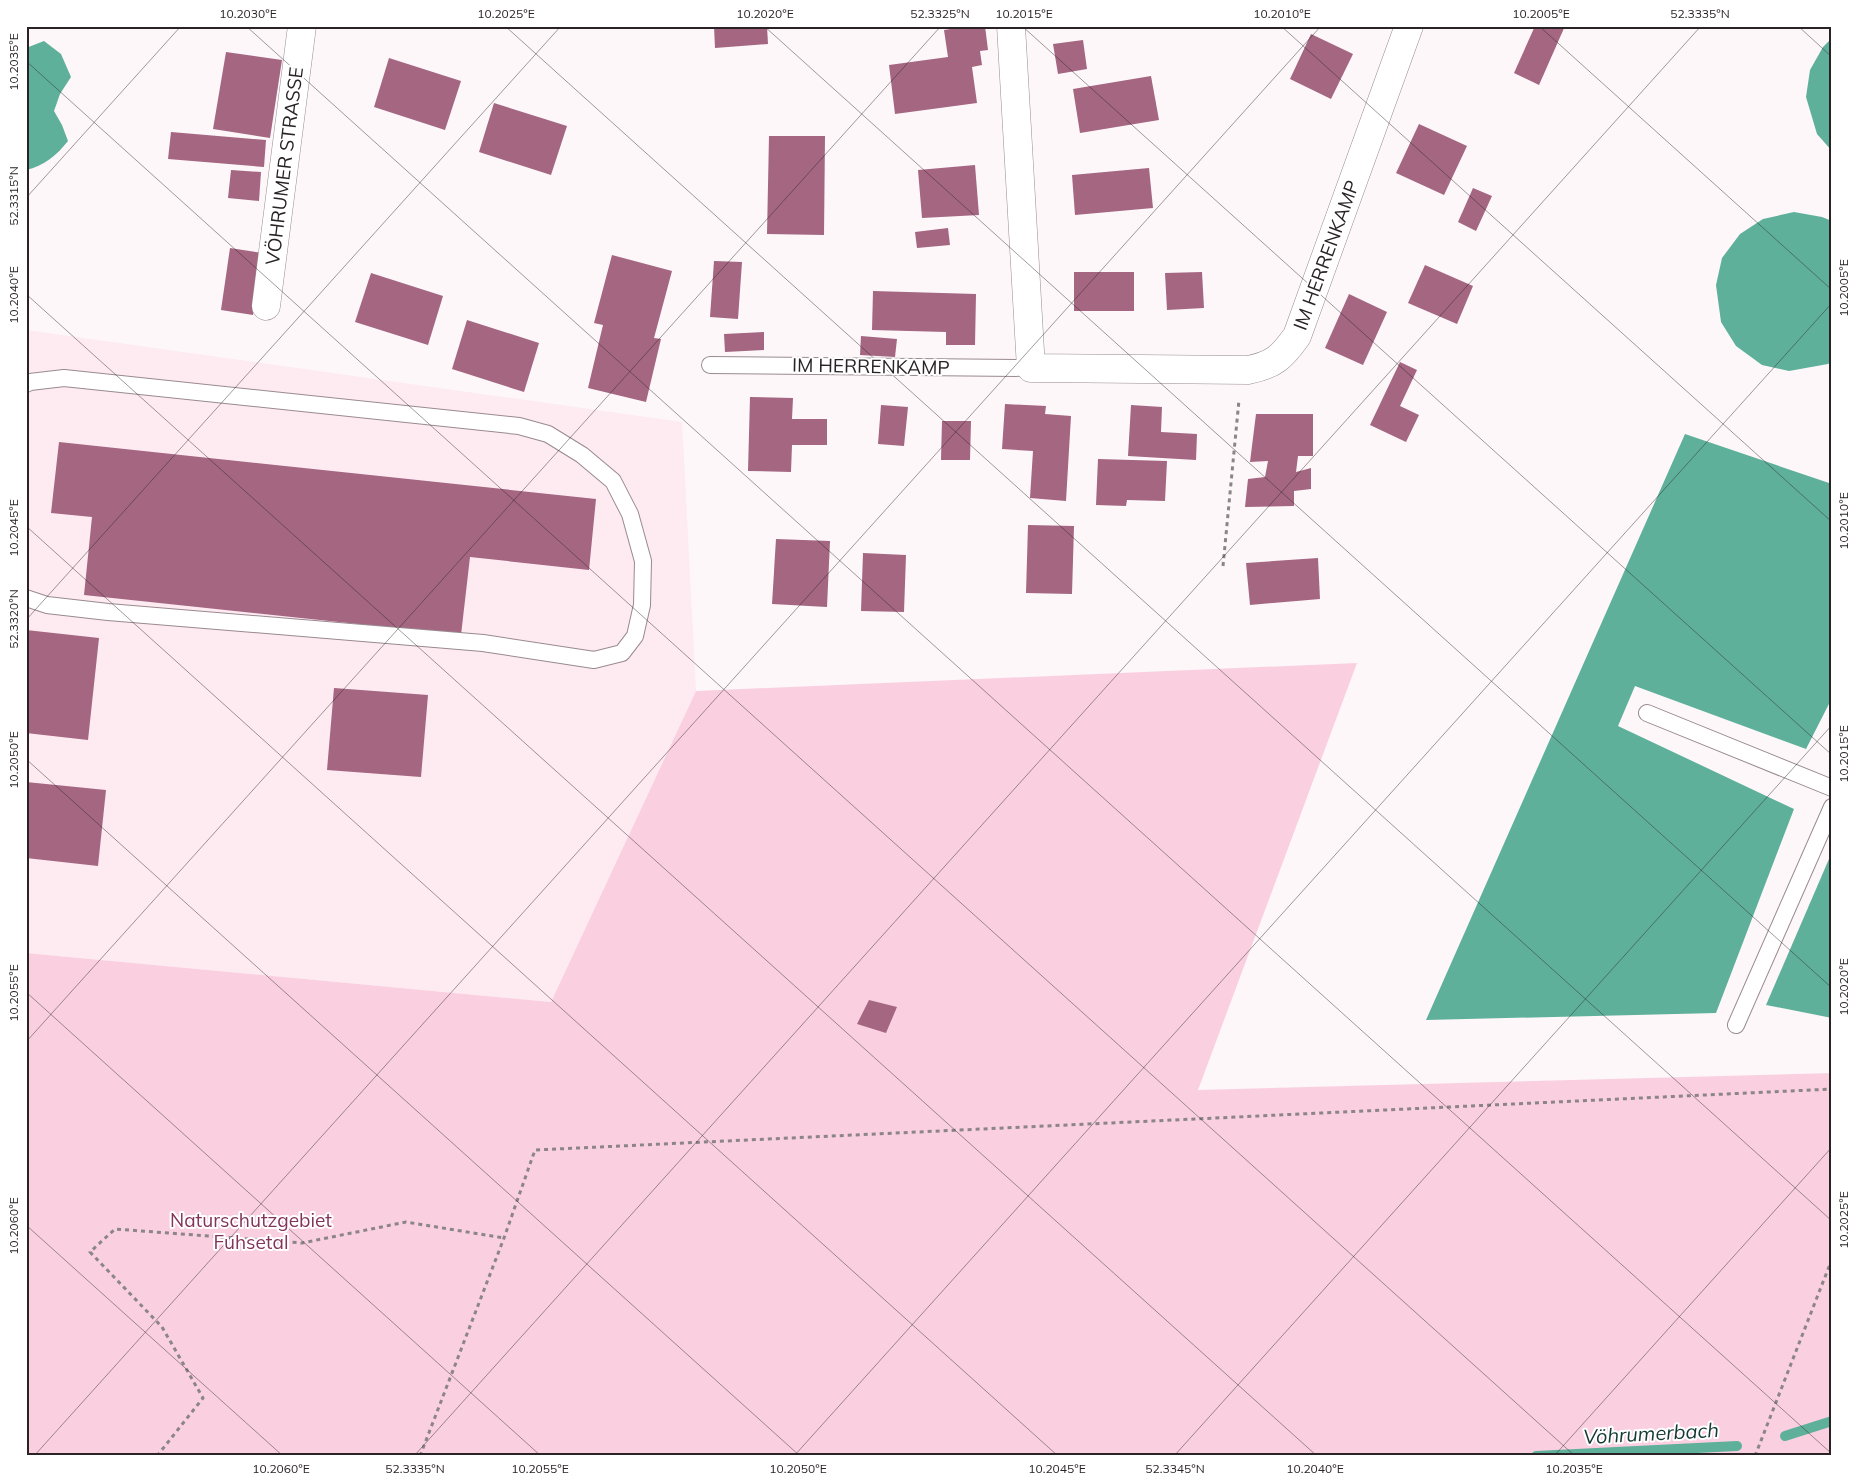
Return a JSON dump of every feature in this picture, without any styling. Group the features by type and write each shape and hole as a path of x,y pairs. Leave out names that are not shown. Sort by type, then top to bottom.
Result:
{"street":[{"name":"VÖHRUMER STRASSE","path":"266,306 302,26"},
{"path":"1011,26 1032,368"},
{"name":"IM HERRENKAMP","path":"1032,368 1242,370 1274,362 1286,352 1297,336 1409,26"}],"lane":[{"name":"IM HERRENKAMP","path":"710,365 1032,368"},
{"path":"26,384 64,378 509,425 548,434 582,455 613,481 630,514 643,561 642,605 635,636 622,653 594,660 483,643 108,612 47,605 26,598"},
{"path":"1646,713 1832,788"},
{"path":"1736,1025 1832,807"}],"path":[{"path":"1223,566 1242,370"},
{"path":"420,1456 504,1238 535,1150 1832,1089"},
{"path":"157,1456 203,1398 162,1327 90,1252 115,1229 302,1243 406,1222 504,1238"},
{"path":"1755,1456 1832,1259"}],"shaded area":[{"path":"1832,38 1832,151 1817,134 1806,97 1810,70 1823,47"},
{"path":"44,41 61,54 71,77 60,94 54,111 68,141 50,159 39,166 26,170 26,48"},
{"path":"1794,212 1822,217 1832,221 1832,361 1828,364 1789,371 1762,365 1736,346 1721,322 1716,285 1722,258 1740,234 1763,219"},
{"path":"26,330 682,422 696,691 551,1002 26,953"},
{"path":"1685,434 1832,484 1832,698 1806,749 1635,686 1618,726 1794,809 1716,1013 1426,1020"},
{"path":"1832,852 1832,1018 1766,1005"}],"green space":[{"name":"Naturschutzgebiet Fuhsetal","path":"1357,663 1198,1090 1832,1073 1832,1456 26,1456 26,953 551,1002 696,691"}],"building":[{"path":"714,26 767,26 768,44 715,48"},
{"path":"985,26 988,50 980,51 982,65 972,67 977,103 895,114 889,65 948,57 944,30"},
{"path":"1535,26 1565,26 1539,85 1514,73"},
{"path":"1311,34 1353,54 1331,99 1290,79"},
{"path":"1083,40 1087,69 1058,74 1053,44"},
{"path":"226,52 282,60 270,138 213,129"},
{"path":"389,58 461,81 445,130 374,107"},
{"path":"1151,76 1159,120 1080,133 1073,89"},
{"path":"494,103 567,126 551,175 479,152"},
{"path":"1419,124 1467,146 1444,195 1396,173"},
{"path":"171,132 266,140 264,167 168,159"},
{"path":"769,136 825,136 824,235 767,234"},
{"path":"975,165 979,215 922,218 918,170"},
{"path":"1149,168 1153,208 1075,215 1072,175"},
{"path":"231,170 261,172 259,201 228,198"},
{"path":"1473,188 1492,196 1476,231 1458,222"},
{"path":"948,228 950,245 917,248 915,232"},
{"path":"230,248 262,253 253,315 221,310"},
{"path":"612,255 672,271 654,338 661,339 646,402 588,388 603,325 594,323"},
{"path":"714,261 742,262 738,319 710,317"},
{"path":"1425,265 1473,286 1457,324 1408,303"},
{"path":"1074,272 1134,272 1134,311 1074,311"},
{"path":"1202,272 1204,308 1167,310 1165,273"},
{"path":"371,273 443,296 428,345 355,322"},
{"path":"873,291 976,294 975,345 946,345 946,332 872,330"},
{"path":"1349,294 1387,312 1363,365 1325,348"},
{"path":"467,320 539,343 524,392 452,369"},
{"path":"764,332 764,350 725,352 724,334"},
{"path":"861,336 897,339 895,357 860,355"},
{"path":"1400,362 1417,370 1400,406 1419,415 1406,442 1370,425"},
{"path":"750,397 793,398 792,419 827,419 827,445 792,445 791,472 748,471"},
{"path":"1005,404 1046,406 1045,414 1071,416 1066,501 1030,498 1033,451 1002,449"},
{"path":"881,405 908,407 904,446 878,444"},
{"path":"1131,405 1162,407 1161,432 1197,434 1196,460 1128,456"},
{"path":"1256,414 1313,414 1313,456 1298,456 1296,472 1311,468 1311,489 1294,491 1294,506 1245,507 1248,479 1265,477 1268,461 1250,462"},
{"path":"942,421 971,421 970,460 941,460"},
{"path":"59,442 596,499 589,570 470,557 461,635 84,595 92,517 51,513"},
{"path":"1098,459 1167,461 1165,501 1127,500 1126,506 1096,505"},
{"path":"1028,525 1074,526 1072,594 1026,593"},
{"path":"776,539 830,541 827,607 772,604"},
{"path":"863,553 906,555 904,612 861,611"},
{"path":"1318,558 1320,599 1250,605 1246,563"},
{"path":"26,630 99,638 88,740 26,733"},
{"path":"334,688 428,695 421,777 327,770"},
{"path":"26,782 106,790 98,866 26,858"},
{"path":"869,1000 897,1007 886,1033 857,1024"}],"waterway":[{"name":"Vöhrumerbach","path":"1785,1436 1832,1421"},
{"name":"Vöhrumerbach","path":"1536,1456 1737,1446"}]}
